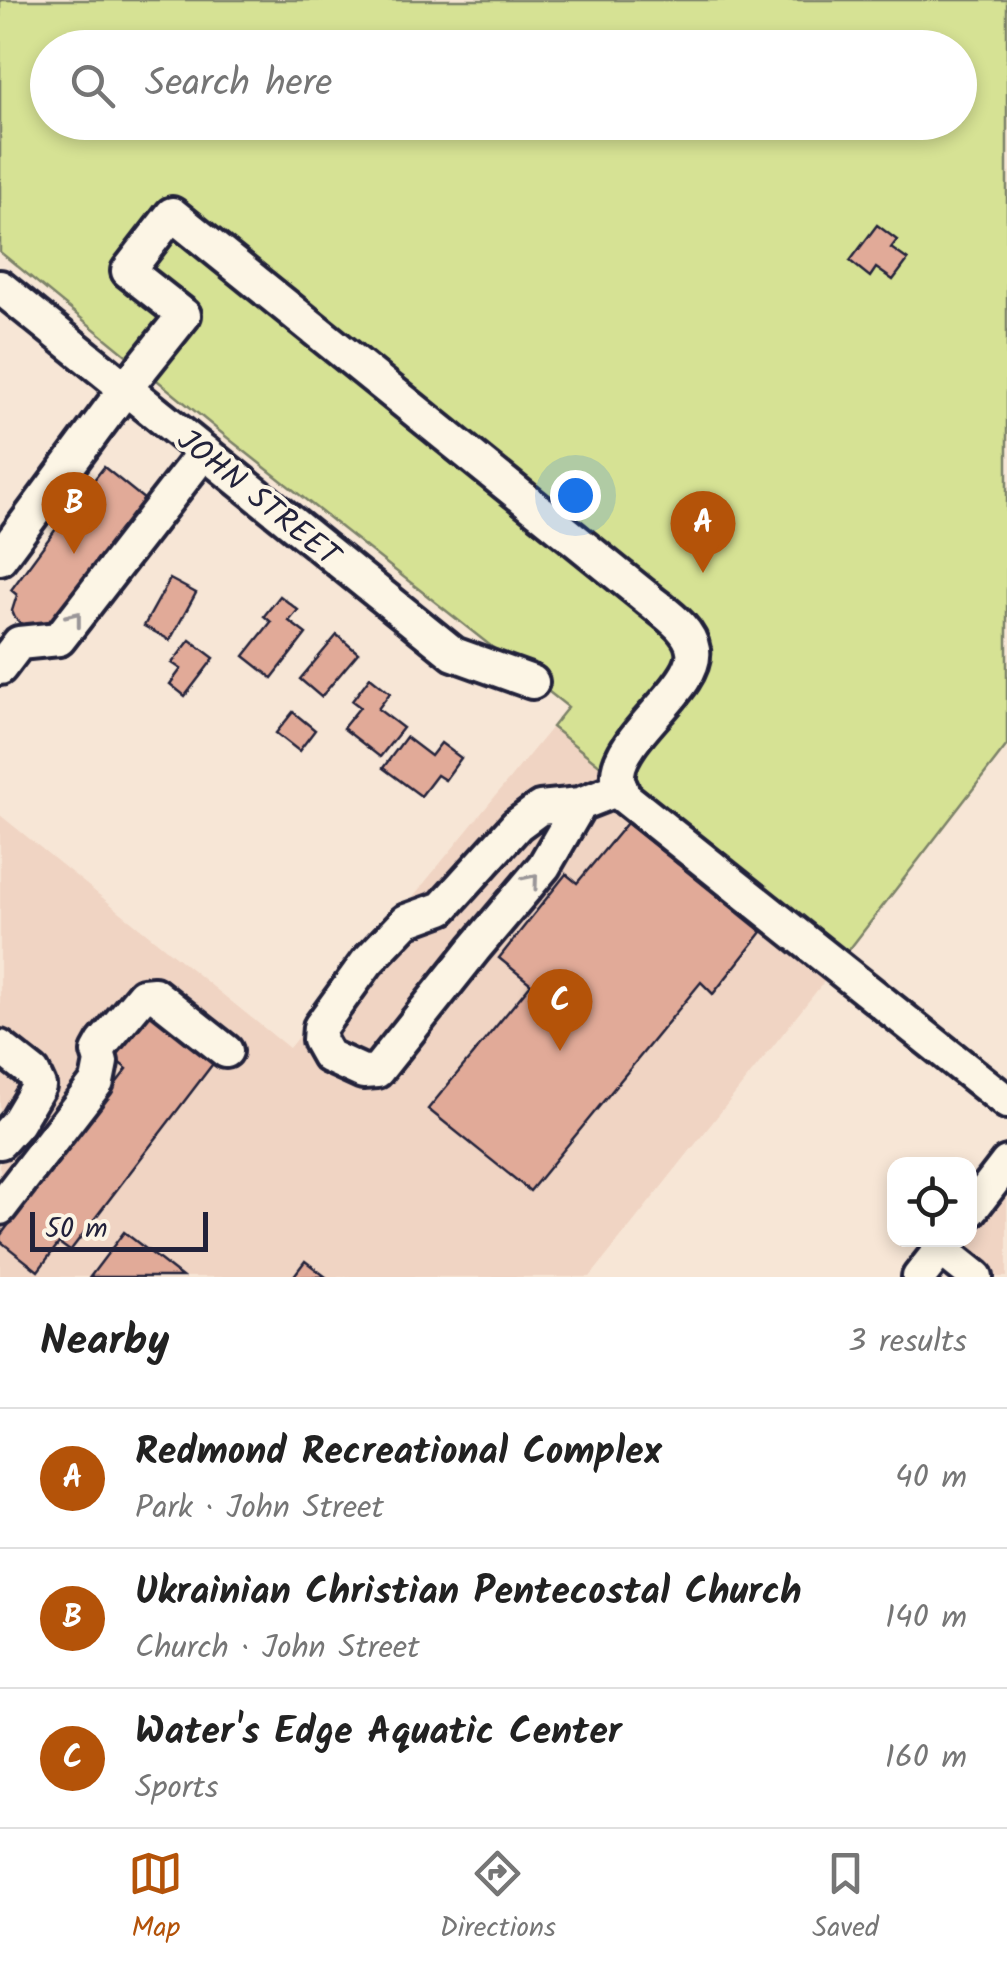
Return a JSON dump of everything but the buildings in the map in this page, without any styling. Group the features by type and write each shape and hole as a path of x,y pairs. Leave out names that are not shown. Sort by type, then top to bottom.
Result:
{"street":[{"path":"0,558 184,316 128,271 172,214 685,632 693,649 692,661 684,678 623,755 617,776 623,796 1007,1102"},
{"name":"JOHN STREET","path":"0,287 454,654 532,682"},
{"path":"0,668 19,643 58,639 204,452"},
{"path":"580,804 544,866 377,1071 363,1072 328,1056 320,1040 320,1026 367,962 406,921 442,908 516,824 540,808 580,804 621,788"},
{"path":"442,908 474,949"},
{"path":"0,1208 97,1082 101,1062 98,1052 143,995 154,994 226,1051"},
{"path":"0,1048 34,1074 39,1086 17,1123 0,1142"},
{"path":"977,1203 1007,1163"},
{"path":"919,1277 942,1247"},
{"path":"947,1247 976,1277"}],"shaded area":[{"path":"552,727 842,959 590,1277 0,1277 0,815 289,1048"},
{"path":"1007,1194 1007,1277 944,1277 967,1247 977,1247 977,1234"}],"green space":[{"path":"0,0 1007,0 1007,745 842,959 552,727 568,707 0,252"}],"place":[{"name":"Ukrainian Christian Pentecostal Church","path":"74,554"},
{"name":"Redmond Recreational Complex","path":"703,573"},
{"name":"Water's Edge Aquatic Center","path":"560,1051"}]}
